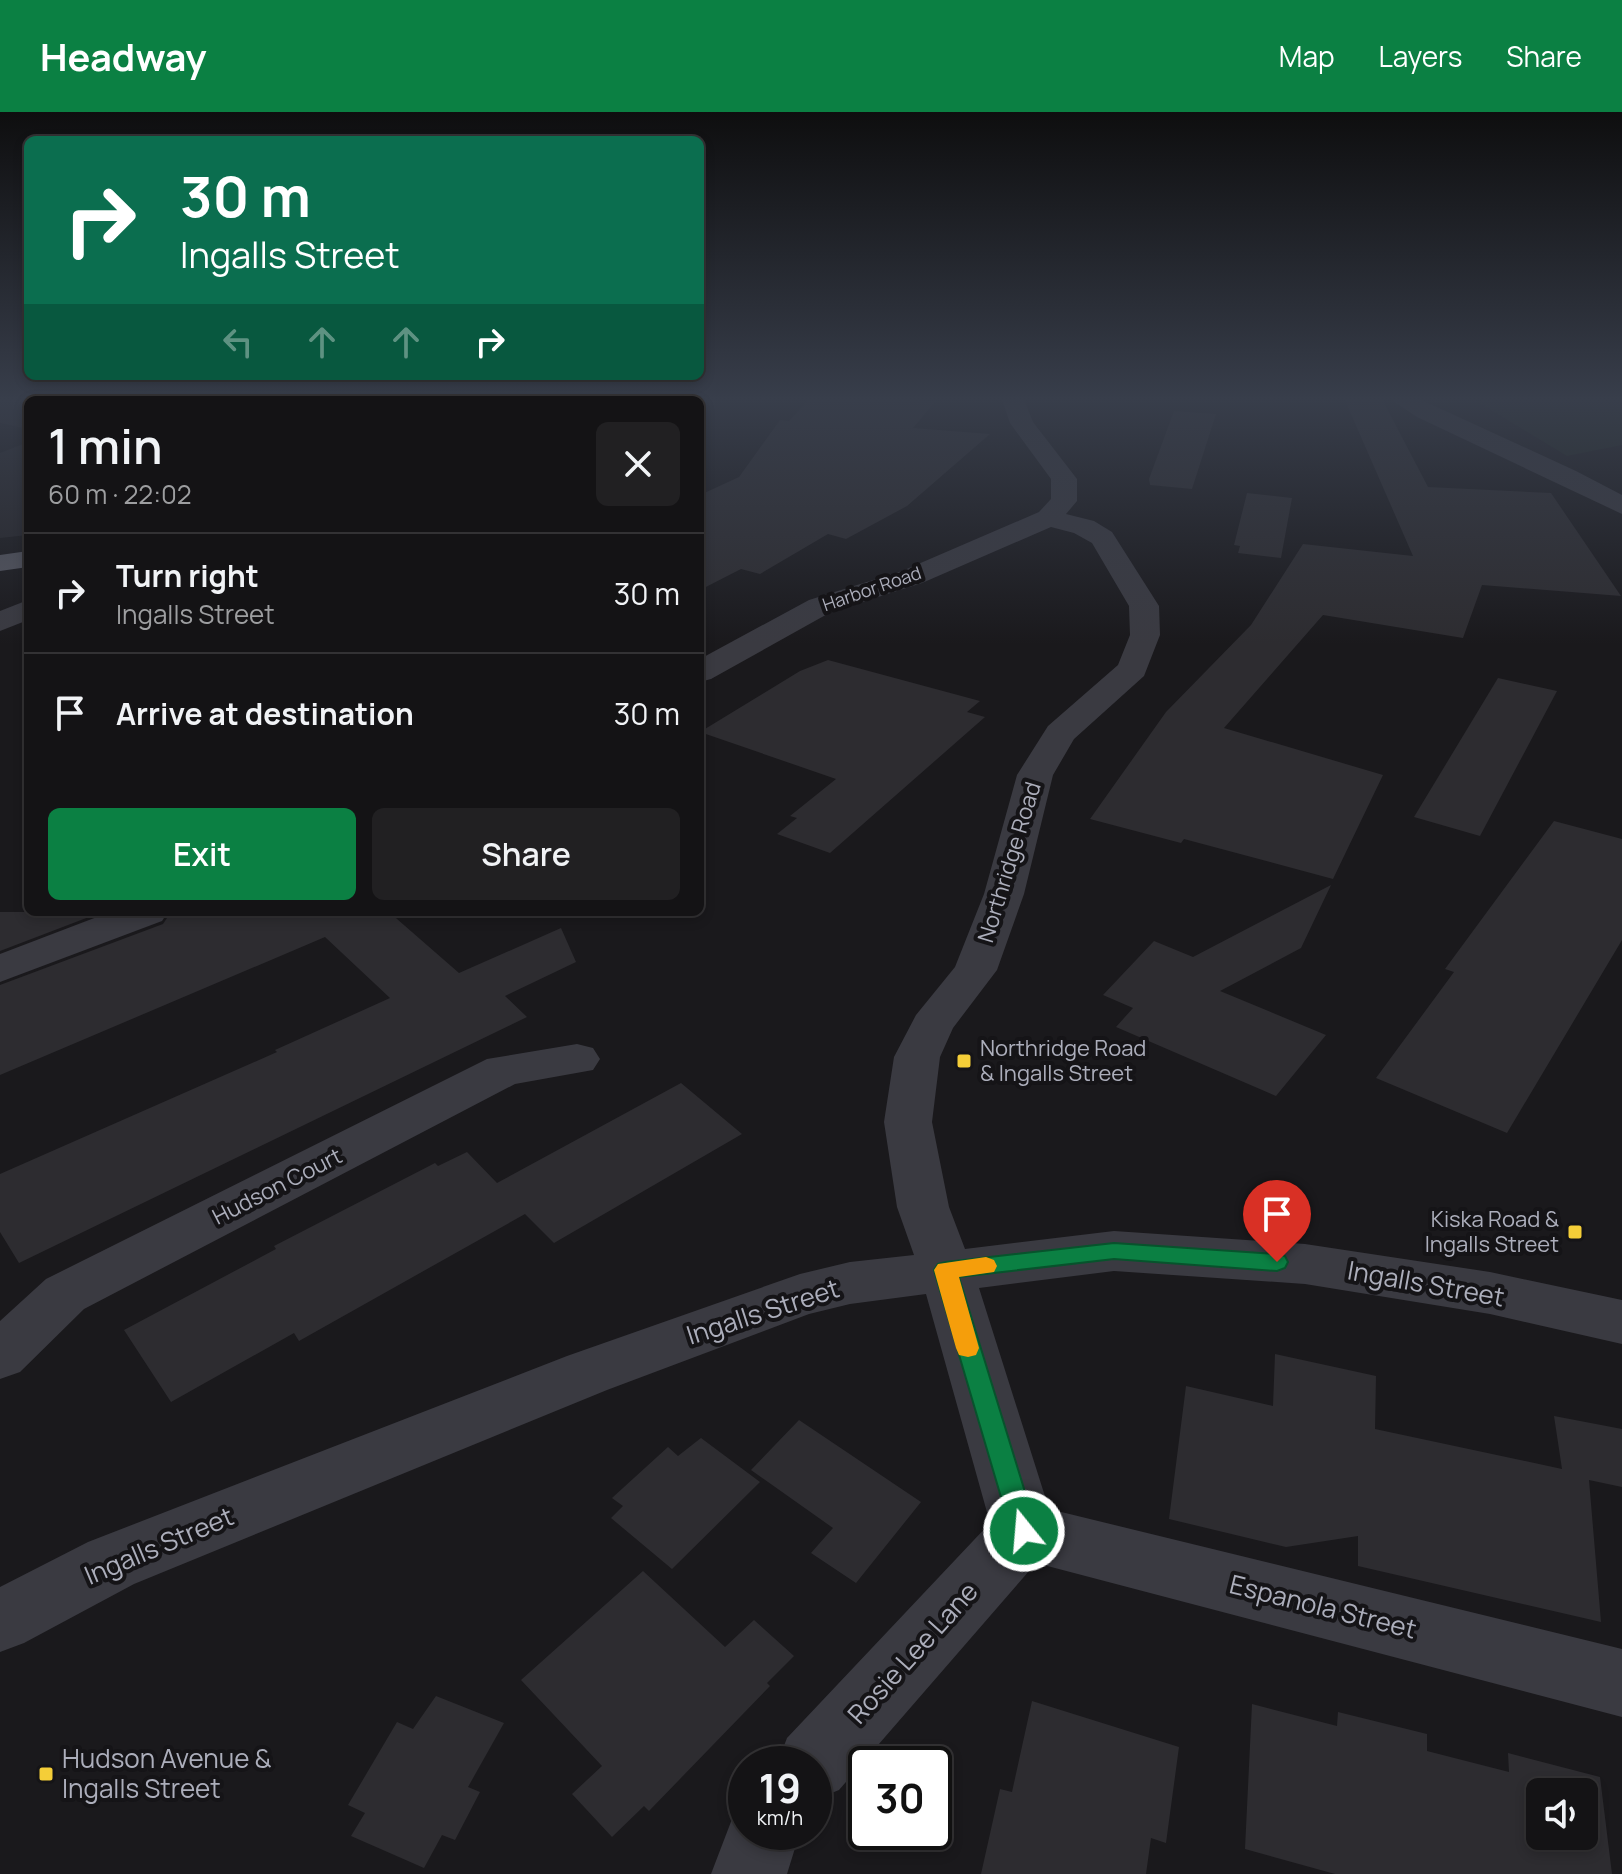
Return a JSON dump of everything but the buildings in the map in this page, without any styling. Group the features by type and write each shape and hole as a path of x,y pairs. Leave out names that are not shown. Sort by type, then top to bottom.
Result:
{"main road":[{"path":"0,563 24,560"}],"street":[{"path":"1048,518 1064,501 1064,479"},
{"path":"1572,479 1618,499"},
{"name":"Harbor Road","path":"704,670 820,606 912,577 1048,518"},
{"name":"Northridge Road","path":"946,1270 923,1207 908,1122 917,1057 932,1025 975,970 1004,894 1035,775 1060,733 1133,669 1145,635 1144,606 1102,538 1084,527 1048,518"},
{"path":"0,622 24,611"},
{"path":"0,969 137,916"},
{"name":"Hudson Court","path":"0,1356 65,1294 504,1070 577,1059"},
{"name":"Ingalls Street","path":"0,1621 111,1563 601,1367 800,1295 850,1283 1114,1251 1305,1264 1490,1293 1622,1322"},
{"path":"946,1270 1024,1531"},
{"name":"Espanola Street","path":"1024,1531 1622,1683"},
{"name":"Rosie Lee Lane","path":"829,1746 1024,1531"},
{"path":"749,1874 757,1850"}],"shaded area":[{"path":"0,479 24,479 24,535 0,538"}],"slow traffic":[{"path":"968,1348 946,1270 986,1266"}],"place":[{"name":"Northridge Road & Ingalls Street","path":"964,1061"},
{"name":"Kiska Road & Ingalls Street","path":"1575,1232"},
{"name":"Hudson Avenue & Ingalls Street","path":"46,1774"}],"route":[{"path":"1024,1531 946,1270 1114,1251 1277,1262"}]}
